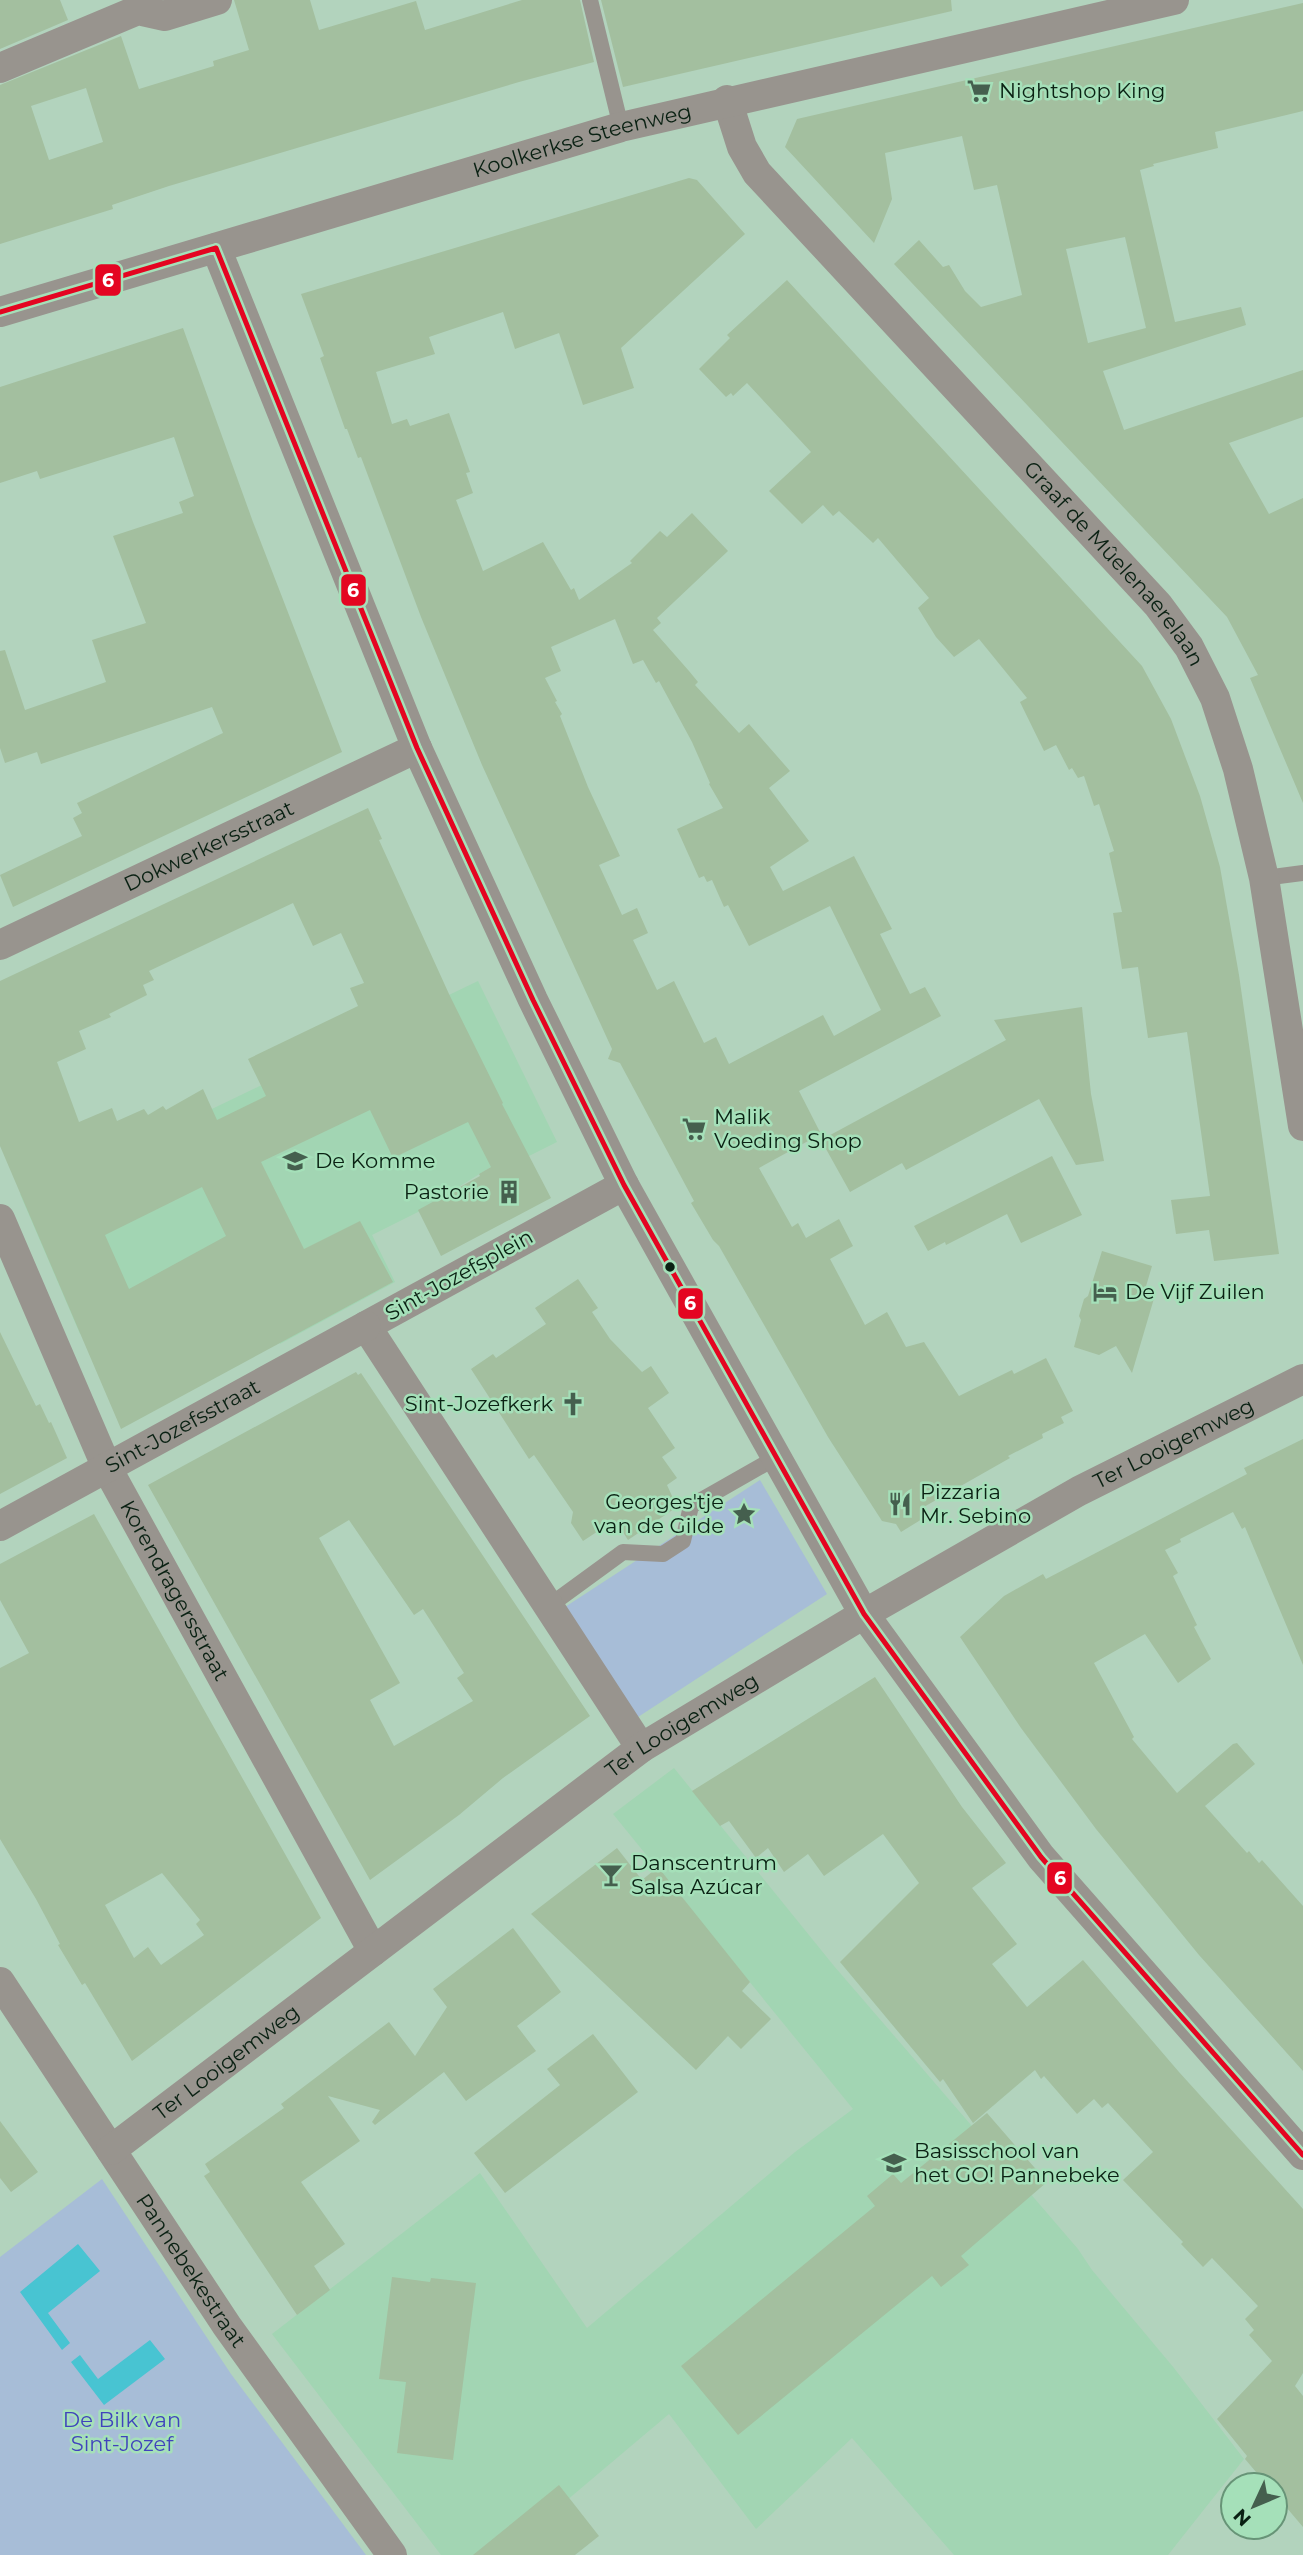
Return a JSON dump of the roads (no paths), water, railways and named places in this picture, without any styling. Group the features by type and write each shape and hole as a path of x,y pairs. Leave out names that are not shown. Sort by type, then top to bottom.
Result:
{"street":[{"path":"0,68 136,5 165,16 217,0"},
{"name":"Koolkerkse Steenweg","path":"0,312 621,127 727,100 1174,0"},
{"name":"Graaf de Mûelenaerelaan","path":"727,100 742,147 757,173 1158,605 1189,647 1216,698 1238,769 1264,878 1303,1126"},
{"path":"215,248 417,748 533,1000 624,1185 864,1614 1041,1857 1303,2155"},
{"name":"Dokwerkersstraat","path":"0,945 417,748"},
{"name":"Sint-Jozefsplein","path":"624,1185 366,1326 641,1748"},
{"name":"Korendragersstraat","path":"0,1219 107,1468 373,1951"},
{"name":"Sint-Jozefsstraat","path":"0,1526 366,1326"},
{"name":"Ter Looigemweg","path":"111,2150 641,1748 864,1614 1079,1491 1303,1378"},
{"name":"Pannebekestraat","path":"0,1982 227,2326 392,2555"}],"lane":[{"path":"590,0 621,127"},
{"path":"1264,878 1303,873"},
{"path":"549,1606 624,1552 663,1554 683,1541 691,1506 777,1457"}],"water":[{"path":"78,2244 100,2271 48,2313 70,2343 62,2350 20,2292"},
{"path":"150,2340 165,2359 104,2405 71,2362 80,2355 98,2379"}],"place":[{"name":"Nightshop King","path":"979,91"},
{"name":"Malik Voeding Shop","path":"694,1129"},
{"name":"De Komme","path":"295,1161"},
{"name":"Pastorie","path":"509,1192"},
{"name":"De Vijf Zuilen","path":"1105,1292"},
{"name":"Sint-Jozefkerk","path":"573,1404"},
{"name":"Pizzaria Mr. Sebino","path":"900,1504"},
{"name":"Georges'tje van de Gilde","path":"744,1514"},
{"name":"Danscentrum Salsa Azúcar","path":"611,1875"},
{"name":"Basisschool van het GO! Pannebeke","path":"894,2163"}],"park label":[{"name":"De Bilk van Sint-Jozef","path":"122,2432"}]}
